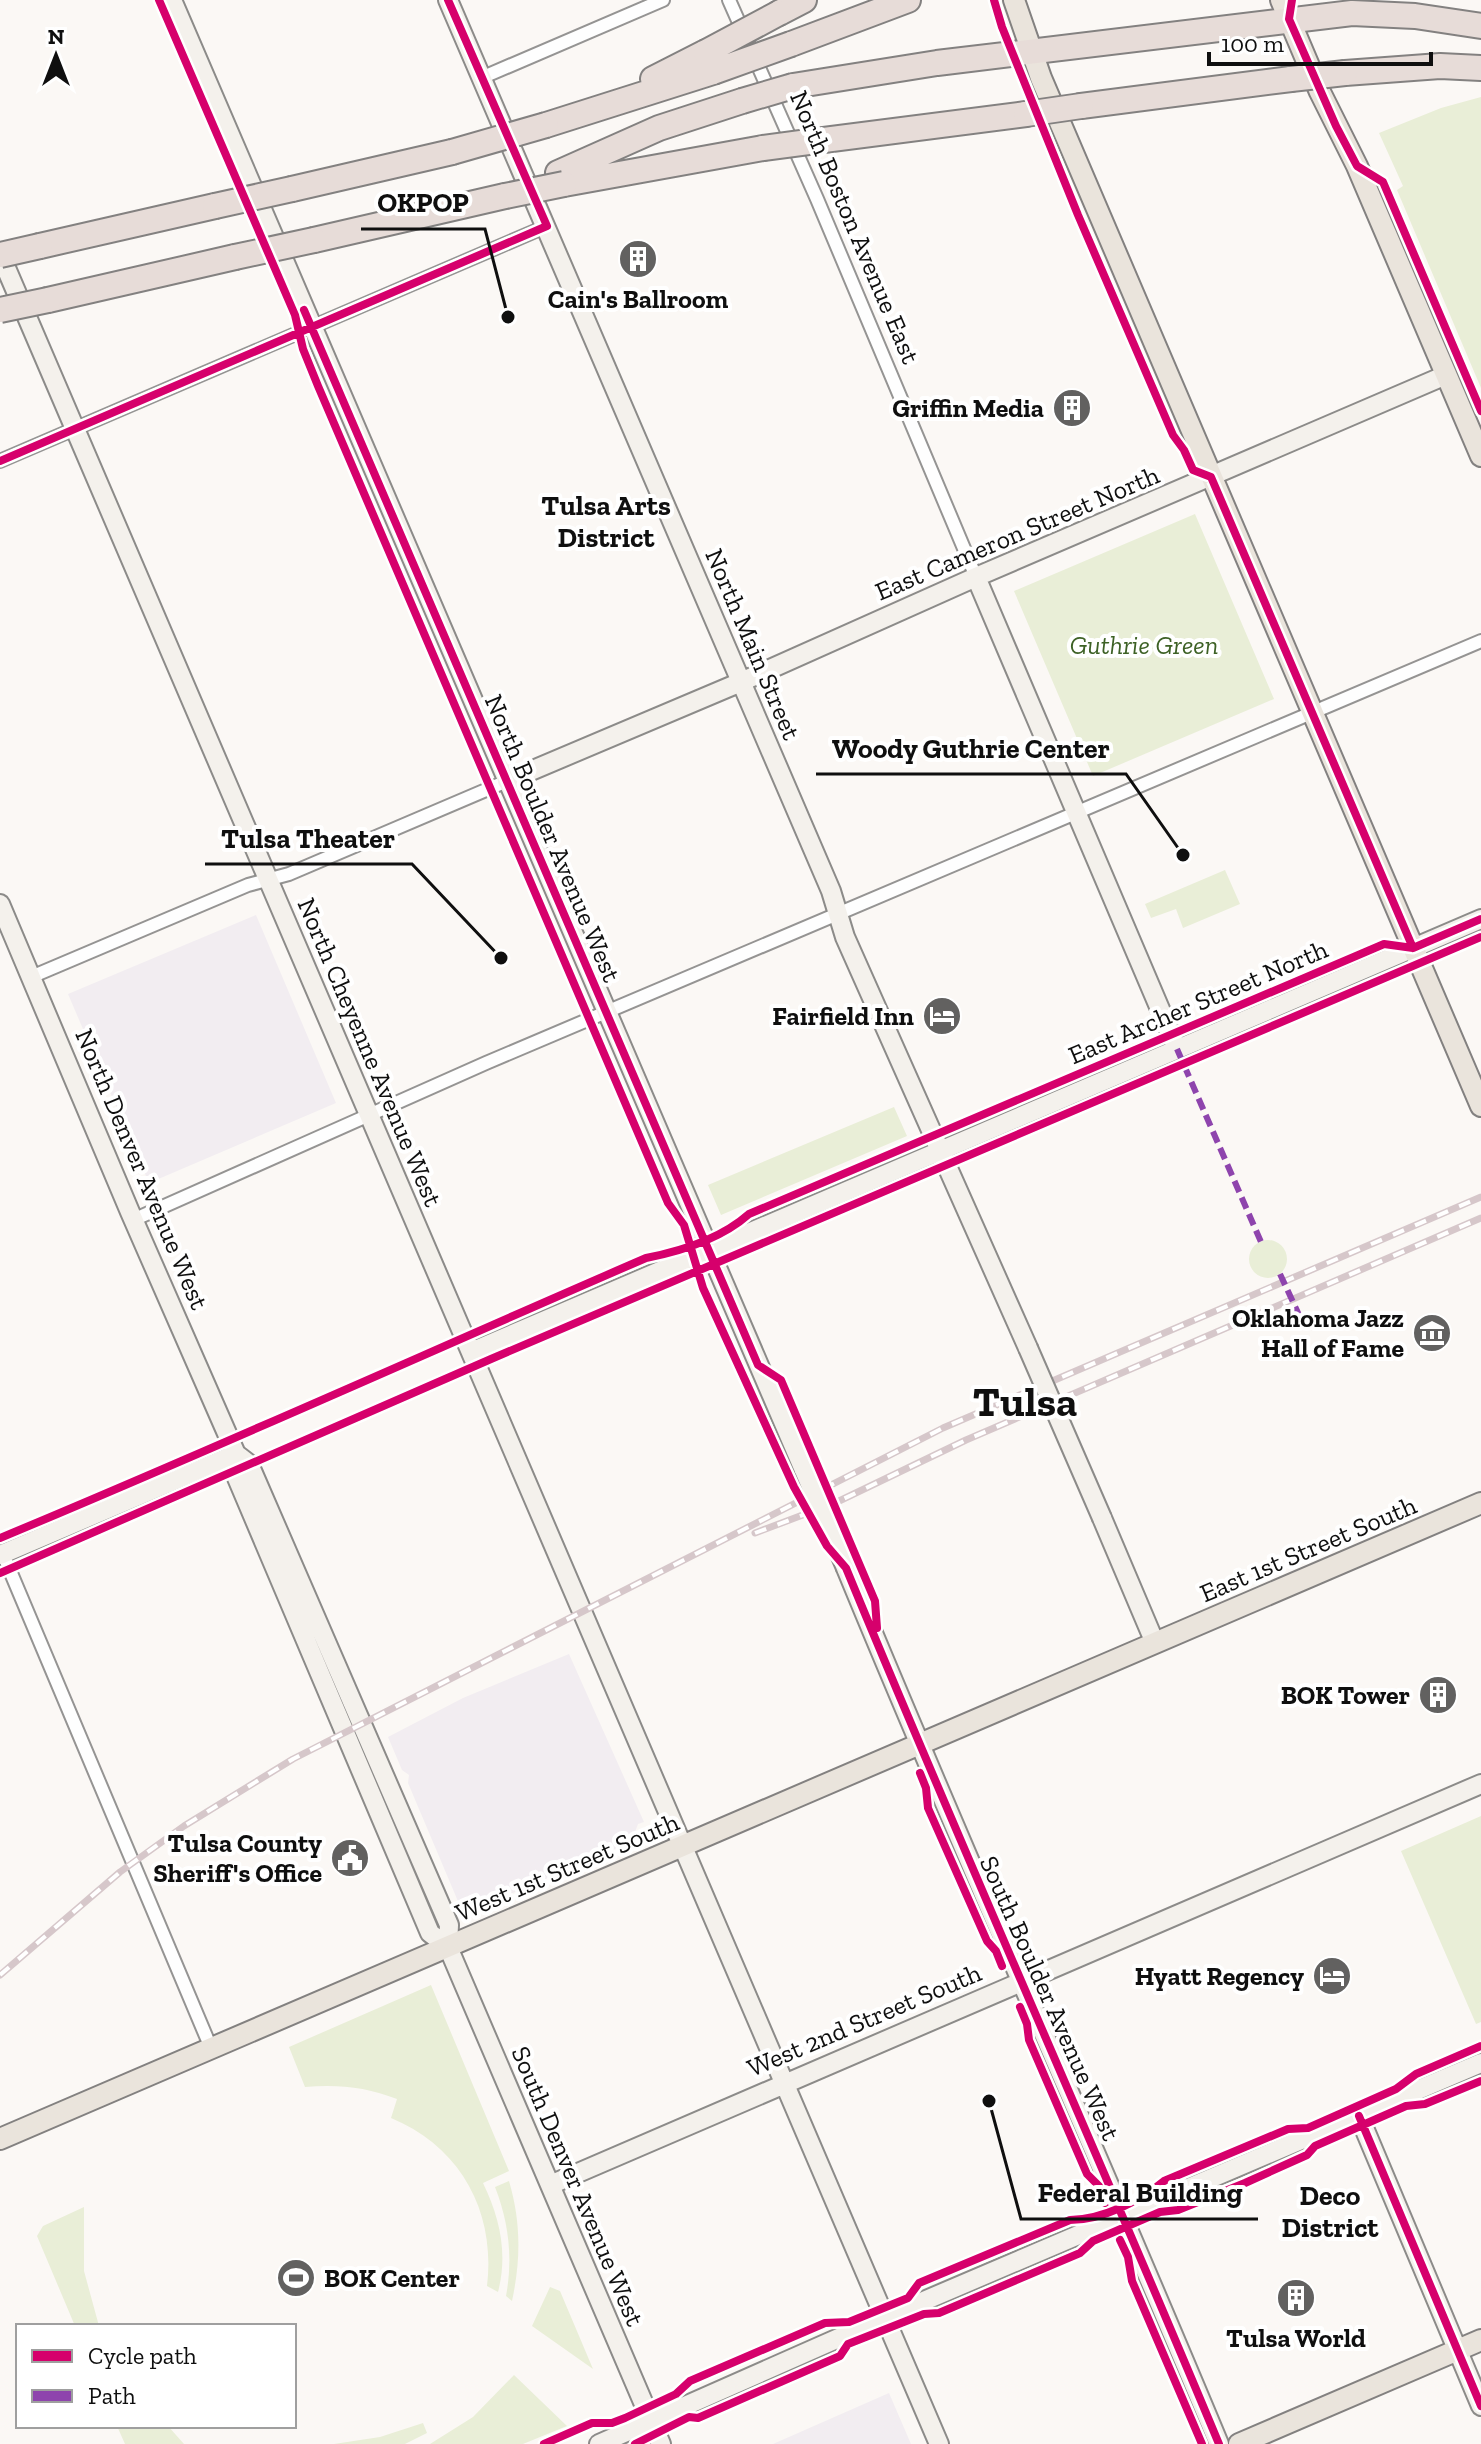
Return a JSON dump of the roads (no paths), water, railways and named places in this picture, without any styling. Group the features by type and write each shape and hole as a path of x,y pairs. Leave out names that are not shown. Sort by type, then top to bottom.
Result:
{"highway":[{"path":"710,62 779,13 804,0"},
{"path":"0,254 452,152 583,115 710,62 791,44 908,0"},
{"path":"0,310 505,196 561,178 659,128 793,86 937,63 1031,52 1285,10 1383,13 1481,26"},
{"path":"561,178 763,148 1291,79 1440,66 1481,68"}],"main road":[{"path":"1014,0 1031,52 1480,1105"},
{"path":"1285,10 1357,166 1481,456"},
{"name":"East 1st Street South","path":"1155,1643 1481,1503"},
{"name":"West 1st Street South","path":"0,2139 1155,1643"},
{"path":"1239,2444 1481,2340"}],"street":[{"name":"North Boulder Avenue West","path":"172,0 804,1470"},
{"name":"North Main Street","path":"448,0 831,891 845,937 956,1182 1155,1643"},
{"path":"481,78 663,0"},
{"name":"North Boston Avenue East","path":"729,0 817,199 1177,1049"},
{"path":"0,461 547,226"},
{"name":"North Cheyenne Avenue West","path":"0,254 939,2444"},
{"name":"East Cameron Street North","path":"507,781 1446,375"},
{"path":"133,1220 367,1114 1481,641"},
{"path":"31,977 245,887 289,874 507,781"},
{"name":"North Denver Avenue West","path":"0,904 236,1454 249,1464 420,1858"},
{"name":"East Archer Street North","path":"471,1352 1481,919"},
{"path":"211,2048 2,1554 236,1454"},
{"name":"North Denver Avenue West","path":"236,1454 234,1470 237,1478 401,1866"},
{"name":"South Boulder Avenue West","path":"804,1470 1219,2444"},
{"name":"West 2nd Street South","path":"550,2185 1481,1784"},
{"name":"South Denver Avenue West","path":"420,1858 449,1925 448,1947 661,2444"},
{"name":"South Denver Avenue West","path":"401,1866 430,1933 448,1947"},
{"path":"599,2444 884,2318 1481,2063"},
{"path":"1359,2116 1481,2406"}],"railway":[{"path":"0,1975 120,1872 184,1826 293,1759 943,1428 1481,1197"},
{"path":"755,1533 837,1502 966,1440 1481,1218"}],"place":[{"name":"Cain's Ballroom","path":"638,259"},
{"name":"OKPOP","path":"508,317"},
{"name":"Griffin Media","path":"1072,408"},
{"name":"Woody Guthrie Center","path":"1183,855"},
{"name":"Tulsa Theater","path":"501,958"},
{"name":"Fairfield Inn","path":"942,1016"},
{"name":"Oklahoma Jazz Hall of Fame","path":"1432,1333"},
{"name":"BOK Tower","path":"1438,1695"},
{"name":"Tulsa County Sheriff's Office","path":"350,1858"},
{"name":"Hyatt Regency","path":"1332,1976"},
{"name":"Federal Building","path":"989,2101"},
{"name":"BOK Center","path":"296,2278"},
{"name":"Tulsa World","path":"1296,2298"}],"district":[{"name":"Tulsa Arts District","path":"606,521"},
{"name":"Tulsa","path":"1025,1401"},
{"name":"Deco District","path":"1330,2211"}],"park label":[{"name":"Guthrie Green","path":"1144,645"}]}
